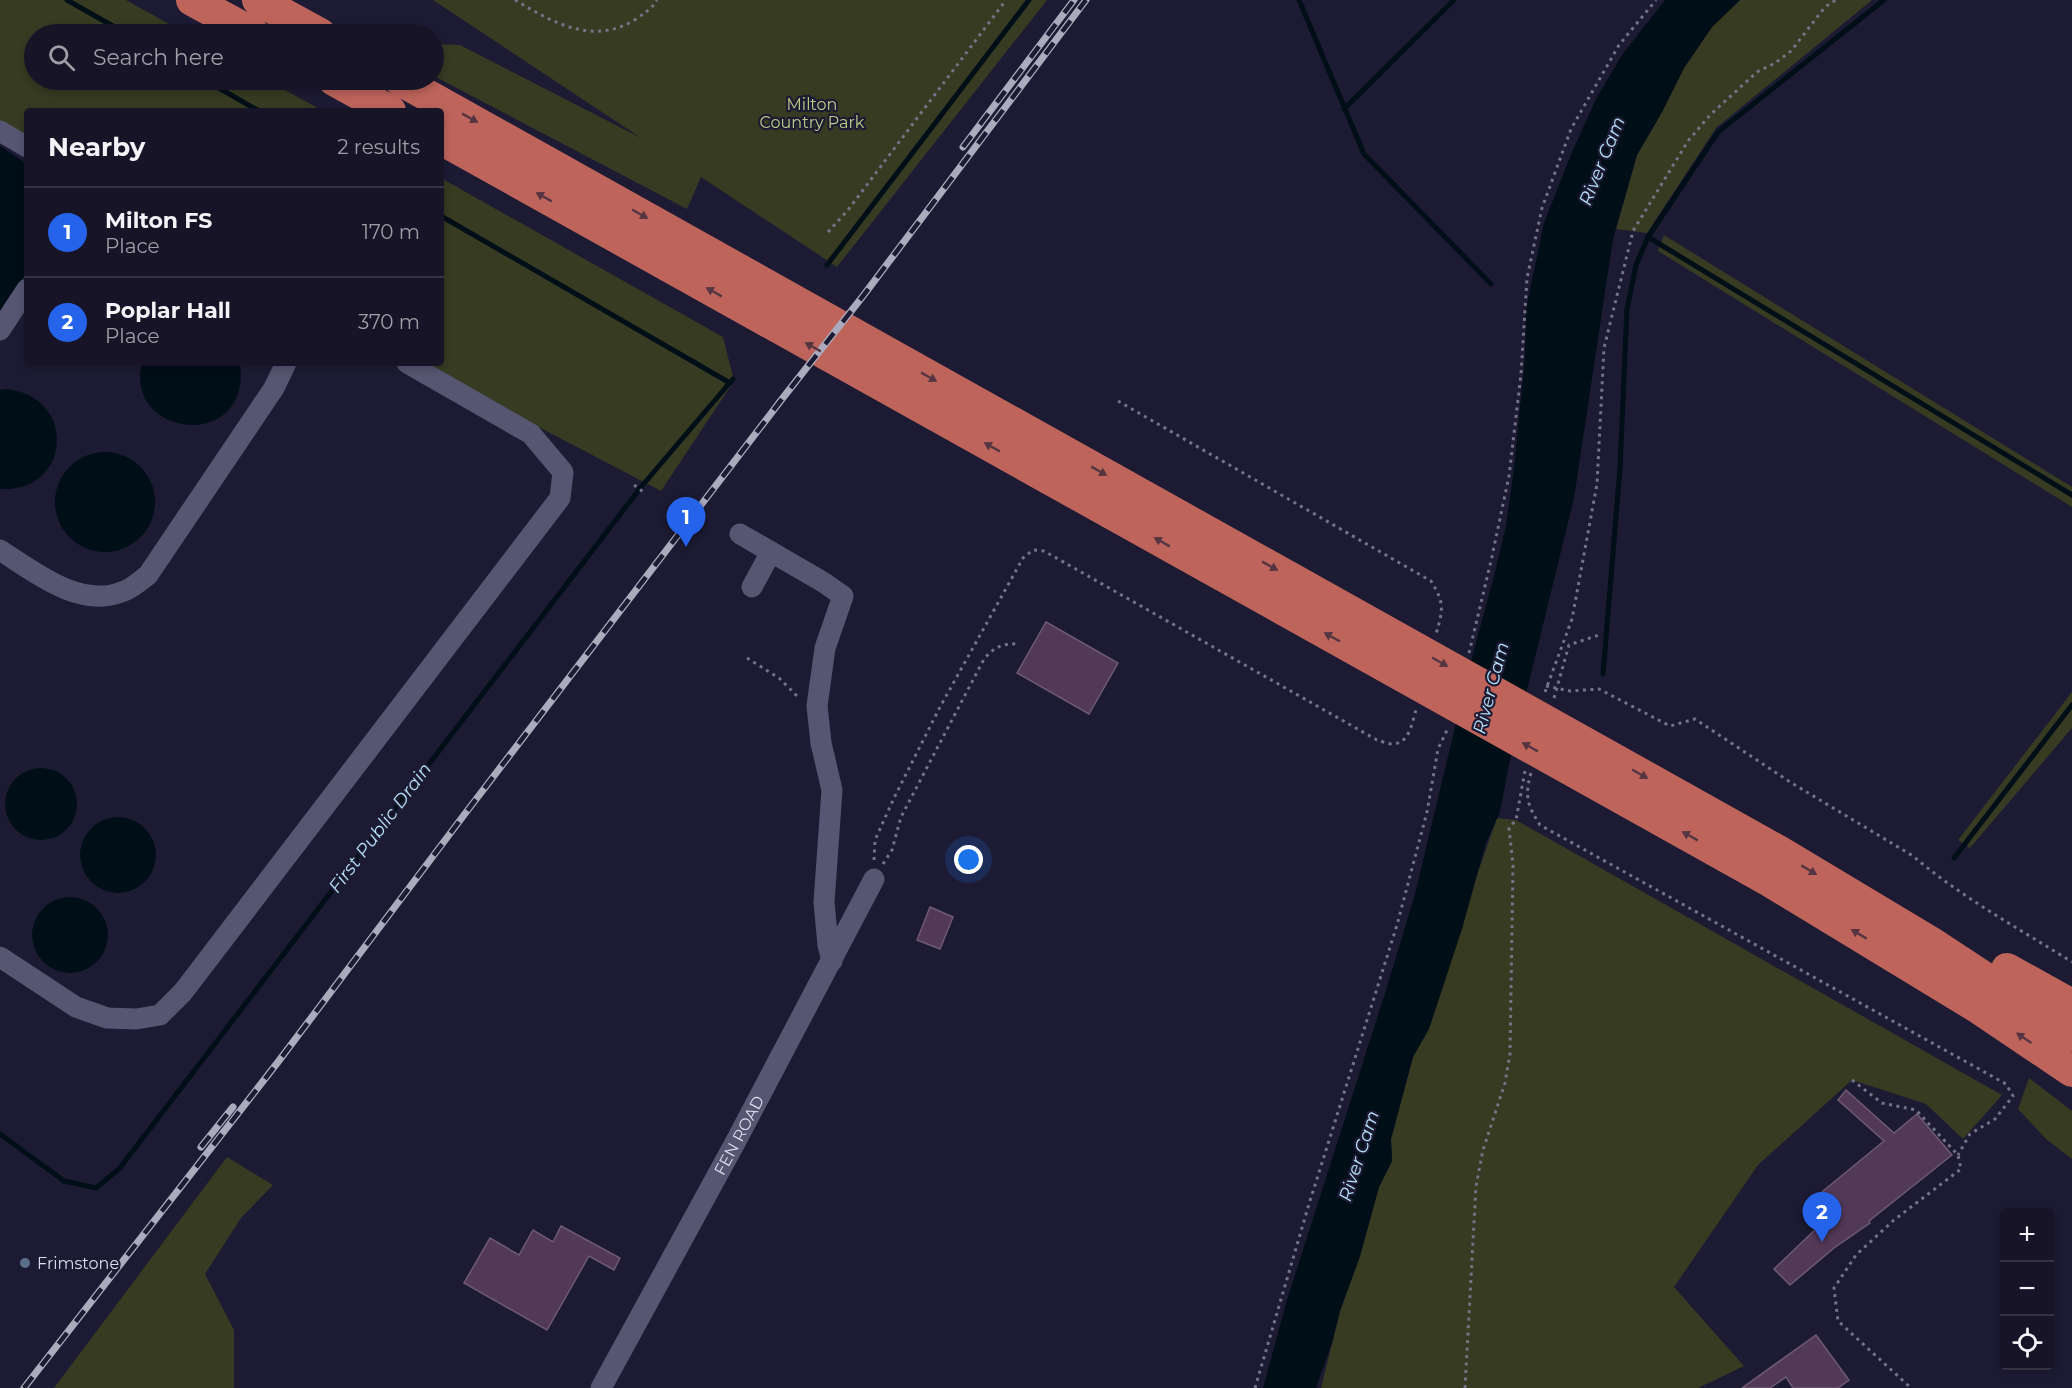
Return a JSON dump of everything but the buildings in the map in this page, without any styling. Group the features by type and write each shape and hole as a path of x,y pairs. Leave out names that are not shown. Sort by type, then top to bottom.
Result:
{"highway":[{"path":"192,0 236,24"},
{"path":"258,0 302,24"},
{"path":"352,90 385,108"},
{"path":"418,90 788,297 869,361 1383,665 1780,852 1930,942 2072,1035"},
{"path":"444,141 765,321 869,361 1389,633 1768,880 1977,1007 2072,1071"},
{"path":"1930,942 1990,960 2072,1005"}],"street":[{"path":"0,131 24,145"},
{"path":"0,330 24,294"},
{"path":"0,550 57,586 96,597 124,592 148,575 274,388 285,366"},
{"path":"0,957 76,1007 108,1018 136,1019 160,1015 191,983 560,498 563,472 531,434 412,366"},
{"path":"740,534 843,596 825,648 817,706 821,743 832,790 824,902 828,945 832,961"},
{"path":"752,587 771,552"},
{"name":"FEN ROAD","path":"601,1388 874,879"}],"path":[{"path":"515,0 553,22 592,31 622,27 651,10 657,0"},
{"path":"828,232 848,210 1006,0"},
{"path":"1544,697 1546,686 1572,619 1597,484 1604,348 1633,231 1688,141 1710,115 1757,72 1775,63 1791,51 1825,7 1836,0"},
{"path":"1118,400 1431,581 1441,597 1443,611 1433,644"},
{"path":"634,485 646,494"},
{"path":"874,879 875,840 894,798 940,707 1023,558 1033,550 1044,551 1377,740 1392,744 1402,741 1409,734 1418,700"},
{"path":"1553,699 1569,645 1602,634"},
{"path":"874,879 892,850 901,817 914,791 984,659 991,651 1003,645 1017,644"},
{"path":"747,658 779,678 819,721"},
{"path":"1546,686 1570,691 1599,689 1670,726 1695,719 1790,782 1913,856 1980,904 2072,962"},
{"path":"1465,1388 1476,1186 1484,1150 1506,1083 1510,1054 1514,865 1509,828 1516,820 1527,764"},
{"path":"1531,771 1528,782 1528,805 1540,825 2006,1084 2013,1096 1995,1119 1970,1134 1958,1155"},
{"path":"1852,1080 1882,1103 1917,1110 1958,1155 1961,1169 1894,1220 1856,1255 1834,1288 1838,1321 1911,1388"}],"green space":[{"path":"0,0 126,0 169,24 24,24 24,90 285,90 318,108 24,108 24,138 0,125"},
{"name":"Milton Country Park","path":"433,0 1047,0 837,267 701,177 687,209 444,81 444,44 460,45 641,138"},
{"path":"1740,0 1872,0 1716,128 1647,233 1616,229 1637,155 1684,68 1712,27"},
{"path":"444,180 723,337 734,381 661,491 422,366 444,366"},
{"path":"1664,235 2072,487 2072,507 1658,251"},
{"path":"2072,692 2072,728 1970,848 1958,840"},
{"path":"1497,818 1516,820 2002,1095 1963,1139 1926,1104 1852,1080 1758,1165 1674,1287 1744,1366 1698,1388 1321,1388 1340,1311 1360,1256 1379,1187 1392,1161 1391,1139 1413,1057"},
{"path":"2029,1078 2072,1111 2072,1159 2047,1140 2018,1109"},
{"path":"227,1157 273,1185 241,1218 205,1274 234,1330 234,1388 54,1388"}],"water":[{"name":"River Cam","path":"1665,0 1740,0 1712,27 1684,68 1637,155 1613,239 1574,498 1509,764 1500,812 1486,843 1462,929 1429,1029 1413,1057 1391,1139 1392,1161 1379,1187 1332,1343 1316,1388 1263,1388 1287,1300 1415,894 1470,665 1494,576 1506,526 1514,468 1525,356 1526,309 1544,223 1596,99 1622,55"},
{"path":"0,146 24,162 24,277 0,313"},
{"path":"142,366 240,366 238,392 227,412 209,422 188,425 168,420 151,407 141,388"},
{"path":"5,389 29,395 45,408 54,424 57,443 52,461 41,476 24,486 0,489 0,390"},
{"path":"95,452 115,452 141,466 152,483 155,502 152,521 141,538 115,552 95,552 77,544 63,530 55,512 55,492 63,474 77,460"},
{"path":"41,768 61,774 71,784 77,804 71,824 61,834 41,840 21,834 11,824 5,804 11,784 21,774"},
{"path":"111,817 125,817 139,823 150,834 156,848 153,870 145,882 125,893 111,893 97,887 86,876 80,862 80,848 86,834 97,823"},
{"path":"63,897 77,897 91,903 102,914 108,928 105,950 97,962 77,973 63,973 49,967 38,956 32,942 32,928 38,914 49,903"}],"waterway":[{"path":"67,0 109,24"},
{"path":"827,265 1029,0"},
{"path":"1299,0 1364,154 1491,284"},
{"path":"1344,109 1454,0"},
{"path":"1603,674 1620,468 1627,309 1636,265 1648,237 1718,132 1884,0"},
{"path":"222,90 254,108"},
{"path":"444,218 730,383"},
{"path":"1648,237 2072,495"},
{"name":"First Public Drain","path":"0,1134 64,1181 96,1188 119,1169 641,487 733,379"},
{"path":"1954,858 2072,705"}],"railway":[{"path":"963,147 1074,0"},
{"path":"24,1388 278,1062 1086,0"},
{"path":"201,1147 233,1107"}],"place":[{"name":"Milton FS","path":"686,547"},
{"name":"Poplar Hall","path":"1822,1242"},
{"name":"Frimstone","path":"25,1263"}]}
